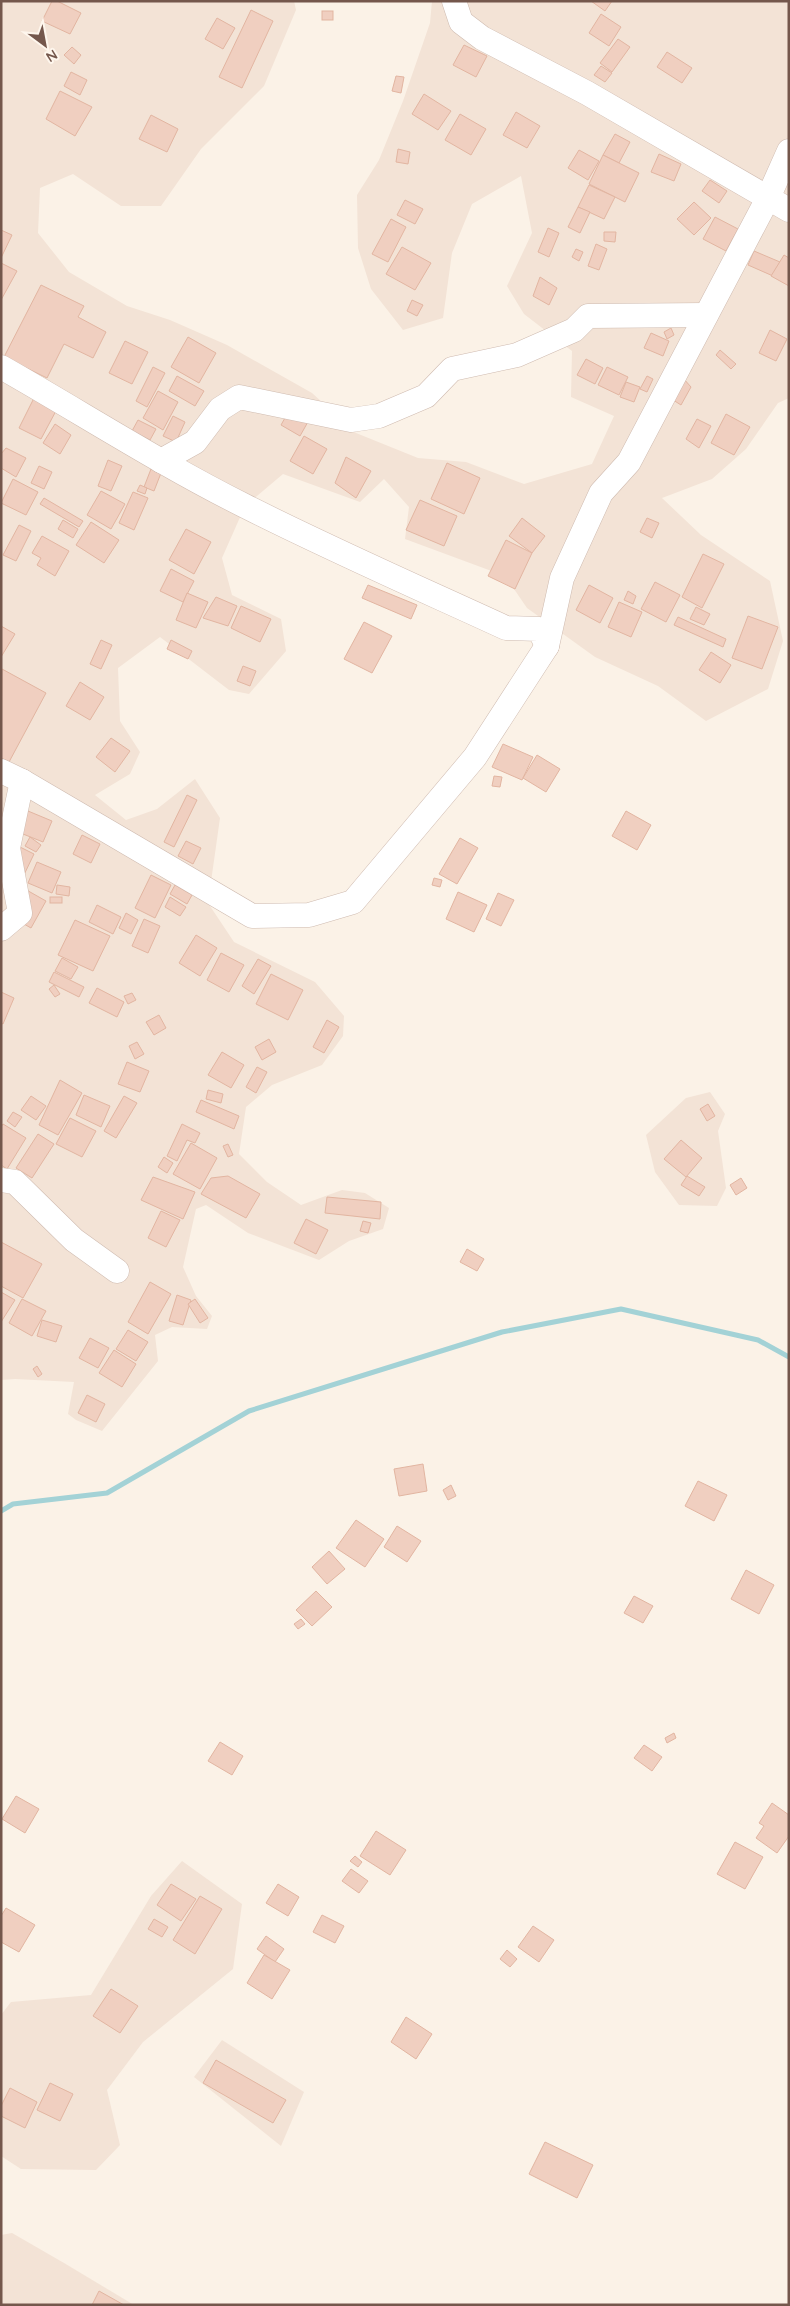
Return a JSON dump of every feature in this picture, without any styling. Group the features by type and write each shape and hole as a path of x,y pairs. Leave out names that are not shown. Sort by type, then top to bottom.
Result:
{"street":[{"path":"454,1 461,22 482,38 587,93 789,210"},
{"path":"1,929 20,913 8,848 12,776 252,916 309,915 353,902 475,757 548,646 562,578 601,493 628,462 768,198 789,151"},
{"path":"160,461 195,442 220,410 239,397 351,420 379,416 426,396 452,369 517,355 574,330 588,316 706,315"},
{"path":"1,367 58,398 94,424 245,506 506,628 539,628 548,646"},
{"path":"1,1180 15,1182 74,1240 117,1271"}],"shaded area":[{"path":"1,1 294,1 296,10 264,86 201,149 161,206 121,206 73,174 40,188 38,233 69,272 127,306 170,320 227,345 312,393 356,433 418,458 466,462 524,484 592,464 614,416 571,397 572,351 524,314 507,286 532,233 521,176 472,204 452,253 443,318 403,330 371,289 358,248 357,195 379,160 403,101 430,23 432,1 789,1 789,398 778,403 746,449 712,479 662,498 701,535 770,581 783,641 768,689 706,721 658,686 595,657 527,608 505,576 405,539 409,507 384,479 360,502 283,474 245,506 222,558 232,595 281,619 286,651 249,694 229,690 160,637 118,668 120,721 140,752 130,774 95,795 126,820 157,809 195,779 220,818 208,903 234,942 315,982 344,1016 343,1036 322,1065 272,1085 246,1107 239,1154 267,1182 301,1205 342,1190 365,1193 389,1208 383,1229 349,1241 319,1260 248,1233 206,1205 196,1209 183,1267 196,1296 212,1316 207,1329 172,1327 155,1335 158,1361 102,1431 76,1420 68,1414 74,1382 1,1380"},
{"path":"710,1092 725,1114 718,1131 726,1188 717,1206 679,1205 655,1172 646,1135 686,1098"},
{"path":"182,1861 242,1904 233,1969 143,2042 107,2090 120,2145 96,2170 21,2169 1,2156 1,2015 11,2002 91,1995 151,1896"},
{"path":"222,2040 304,2092 281,2146 194,2077"},
{"path":"12,2233 134,2305 1,2305 1,2235"}],"building":[{"path":"52,1 57,1 81,13 70,34 42,21"},
{"path":"591,1 612,1 605,11"},
{"path":"251,10 273,21 242,88 219,77"},
{"path":"322,11 333,11 333,20 322,20"},
{"path":"601,14 621,27 609,46 589,33"},
{"path":"217,18 235,28 223,49 205,39"},
{"path":"618,39 630,47 612,72 600,63"},
{"path":"464,45 487,56 476,77 453,65"},
{"path":"72,47 81,55 74,64 64,55"},
{"path":"667,52 692,68 682,83 657,67"},
{"path":"601,66 612,73 605,82 594,75"},
{"path":"71,72 87,80 80,95 64,86"},
{"path":"396,76 404,77 401,93 392,91"},
{"path":"60,91 92,107 75,136 46,119"},
{"path":"424,94 451,111 438,130 412,114"},
{"path":"516,112 540,126 527,148 503,135"},
{"path":"460,114 486,129 471,155 445,140"},
{"path":"151,115 178,129 167,152 139,139"},
{"path":"615,134 630,142 619,163 603,155"},
{"path":"398,149 410,152 408,164 396,162"},
{"path":"579,150 599,161 588,180 568,168"},
{"path":"659,154 681,164 674,181 651,172"},
{"path":"603,155 639,173 625,202 589,184"},
{"path":"710,180 727,191 719,203 702,191"},
{"path":"589,185 615,197 604,219 578,207"},
{"path":"405,200 423,209 415,224 397,215"},
{"path":"694,202 711,218 694,235 677,219"},
{"path":"578,207 590,212 580,233 568,227"},
{"path":"715,217 738,229 726,251 703,239"},
{"path":"391,219 406,227 388,262 372,254"},
{"path":"548,228 559,233 549,257 538,252"},
{"path":"1,230 12,235 1,258"},
{"path":"604,232 616,232 615,242 604,241"},
{"path":"596,244 607,249 599,270 588,266"},
{"path":"402,247 431,263 415,290 386,274"},
{"path":"576,249 583,252 579,261 572,257"},
{"path":"754,251 780,262 773,276 748,265"},
{"path":"784,255 789,258 789,286 771,276"},
{"path":"1,263 17,271 1,300"},
{"path":"540,277 557,288 549,305 533,296"},
{"path":"41,285 84,306 78,317 106,332 93,358 64,344 47,378 4,357"},
{"path":"412,300 423,305 417,316 407,311"},
{"path":"671,328 674,335 667,339 664,332"},
{"path":"770,330 787,339 776,361 759,353"},
{"path":"651,333 669,341 663,356 644,348"},
{"path":"188,337 216,353 199,383 171,367"},
{"path":"125,341 148,352 132,384 109,373"},
{"path":"720,350 736,364 731,369 716,355"},
{"path":"586,359 603,368 595,384 577,375"},
{"path":"153,367 165,373 147,407 136,401"},
{"path":"607,367 628,377 619,395 598,385"},
{"path":"177,376 204,391 195,406 169,391"},
{"path":"647,376 653,379 647,392 640,389"},
{"path":"683,378 691,387 681,405 670,398"},
{"path":"626,382 640,387 634,402 620,397"},
{"path":"158,391 178,402 163,430 143,418"},
{"path":"34,398 57,409 41,439 19,428"},
{"path":"290,409 309,420 300,436 281,425"},
{"path":"726,414 750,427 734,455 711,443"},
{"path":"173,416 185,422 176,442 163,436"},
{"path":"697,419 711,426 699,448 686,439"},
{"path":"138,420 156,429 150,440 132,431"},
{"path":"55,424 71,435 60,454 43,443"},
{"path":"304,436 327,449 313,474 290,461"},
{"path":"6,448 26,458 16,477 1,468 1,454"},
{"path":"346,457 371,471 356,498 335,483"},
{"path":"108,460 122,466 111,491 98,486"},
{"path":"447,463 480,478 464,514 431,499"},
{"path":"39,466 52,472 44,489 31,483"},
{"path":"151,469 161,473 154,491 144,487"},
{"path":"13,479 38,492 26,515 1,503"},
{"path":"140,485 147,488 145,494 137,491"},
{"path":"101,491 125,504 111,529 87,515"},
{"path":"133,492 148,498 134,530 119,523"},
{"path":"44,498 83,521 79,527 40,504"},
{"path":"420,500 457,516 444,546 406,530"},
{"path":"522,518 545,536 532,553 509,536"},
{"path":"647,518 659,523 652,538 640,532"},
{"path":"63,520 78,529 73,538 58,529"},
{"path":"91,522 119,540 104,563 76,545"},
{"path":"19,525 31,531 16,561 3,555"},
{"path":"186,529 211,542 194,574 169,560"},
{"path":"42,536 69,551 55,576 37,565 41,558 32,553"},
{"path":"506,540 532,553 515,589 488,576"},
{"path":"703,554 724,564 702,608 682,597"},
{"path":"171,569 194,581 183,602 160,591"},
{"path":"655,582 680,595 666,622 641,609"},
{"path":"368,585 417,605 411,619 362,598"},
{"path":"589,585 613,598 600,623 576,610"},
{"path":"628,591 636,596 633,604 624,600"},
{"path":"187,593 208,602 196,628 176,620"},
{"path":"216,597 237,606 228,626 203,618"},
{"path":"619,602 642,612 631,637 608,627"},
{"path":"241,606 271,619 260,642 231,628"},
{"path":"696,607 710,614 704,625 690,619"},
{"path":"748,616 778,627 762,669 732,658"},
{"path":"678,617 726,639 723,647 674,625"},
{"path":"364,622 392,636 372,673 344,659"},
{"path":"1,626 15,634 1,657"},
{"path":"101,640 112,645 101,669 90,664"},
{"path":"171,640 192,651 188,659 167,649"},
{"path":"711,652 731,665 720,683 699,670"},
{"path":"243,666 256,671 250,686 237,681"},
{"path":"2,669 46,693 9,762 1,758"},
{"path":"80,682 104,697 90,720 66,706"},
{"path":"111,738 130,751 115,772 96,757"},
{"path":"503,744 533,757 522,780 492,767"},
{"path":"537,755 560,769 546,792 523,778"},
{"path":"494,776 502,777 500,787 492,786"},
{"path":"187,795 197,800 174,847 164,842"},
{"path":"28,811 52,821 43,842 18,832"},
{"path":"626,811 651,825 637,850 612,836"},
{"path":"82,835 100,844 91,863 73,854"},
{"path":"30,837 41,845 36,852 25,846"},
{"path":"460,838 478,848 457,884 439,874"},
{"path":"186,841 201,848 193,864 178,856"},
{"path":"14,844 34,854 21,881"},
{"path":"37,862 61,872 52,893 28,883"},
{"path":"151,875 171,885 155,918 135,908"},
{"path":"434,878 442,880 440,887 432,885"},
{"path":"57,885 70,887 69,896 56,894"},
{"path":"175,885 192,895 187,904 170,894"},
{"path":"23,888 46,901 31,928 8,915"},
{"path":"458,892 487,905 474,932 446,919"},
{"path":"498,893 514,900 501,926 486,919"},
{"path":"50,897 62,897 62,903 50,903"},
{"path":"170,897 186,907 180,916 165,907"},
{"path":"97,905 121,917 113,934 89,922"},
{"path":"126,913 138,920 131,934 119,928"},
{"path":"144,919 160,926 148,953 132,946"},
{"path":"75,920 110,936 93,971 58,955"},
{"path":"196,935 217,948 200,976 179,963"},
{"path":"221,953 244,965 229,992 207,980"},
{"path":"62,958 78,967 71,979 55,971"},
{"path":"258,959 271,966 254,994 242,986"},
{"path":"54,972 84,987 79,997 49,982"},
{"path":"271,974 303,990 288,1020 256,1004"},
{"path":"54,985 60,994 55,997 49,989"},
{"path":"97,988 124,1002 117,1017 89,1003"},
{"path":"1,992 14,998 3,1024 1,1023"},
{"path":"132,993 136,1000 128,1004 124,996"},
{"path":"159,1015 166,1028 154,1035 146,1022"},
{"path":"327,1020 339,1027 324,1053 313,1047"},
{"path":"269,1039 276,1052 262,1060 255,1047"},
{"path":"137,1042 144,1054 135,1059 129,1046"},
{"path":"222,1052 244,1065 231,1088 208,1075"},
{"path":"127,1062 149,1071 140,1092 118,1084"},
{"path":"257,1067 267,1072 256,1093 246,1087"},
{"path":"60,1080 82,1093 58,1135 39,1125"},
{"path":"208,1090 223,1094 221,1103 206,1099"},
{"path":"84,1095 110,1106 101,1127 76,1115"},
{"path":"31,1096 46,1106 36,1120 21,1110"},
{"path":"124,1096 137,1103 116,1138 104,1131"},
{"path":"201,1100 239,1116 234,1129 196,1112"},
{"path":"708,1104 715,1116 707,1121 700,1109"},
{"path":"13,1112 22,1117 15,1127 7,1121"},
{"path":"70,1118 96,1131 82,1157 56,1144"},
{"path":"3,1124 26,1138 7,1169 1,1165 1,1127"},
{"path":"182,1124 200,1133 195,1143 187,1140 177,1161 167,1156"},
{"path":"38,1134 54,1144 32,1178 16,1168"},
{"path":"681,1140 702,1158 686,1177 664,1159"},
{"path":"191,1143 217,1158 200,1189 173,1174"},
{"path":"228,1144 233,1155 228,1157 223,1146"},
{"path":"164,1157 173,1163 167,1173 158,1167"},
{"path":"228,1176 260,1194 246,1218 201,1194 211,1178"},
{"path":"687,1176 705,1187 699,1196 681,1185"},
{"path":"153,1177 195,1192 183,1219 141,1200"},
{"path":"741,1178 747,1188 736,1195 730,1185"},
{"path":"327,1197 381,1202 380,1219 325,1213"},
{"path":"161,1211 180,1220 166,1247 148,1238"},
{"path":"306,1219 328,1230 316,1254 294,1243"},
{"path":"363,1221 371,1223 368,1233 360,1231"},
{"path":"1,1242 42,1264 23,1298 1,1286"},
{"path":"467,1249 484,1259 477,1271 460,1262"},
{"path":"150,1282 171,1294 148,1334 128,1322"},
{"path":"1,1292 15,1300 1,1322"},
{"path":"177,1295 191,1300 183,1325 169,1321"},
{"path":"22,1299 46,1311 32,1336 9,1323"},
{"path":"195,1299 208,1318 200,1323 188,1304"},
{"path":"42,1320 62,1326 56,1342 37,1336"},
{"path":"128,1330 148,1342 136,1361 116,1349"},
{"path":"90,1338 109,1348 98,1368 79,1358"},
{"path":"114,1350 136,1364 122,1387 99,1373"},
{"path":"37,1366 42,1374 38,1377 33,1369"},
{"path":"87,1395 105,1404 96,1422 78,1413"},
{"path":"423,1464 427,1491 399,1496 394,1469"},
{"path":"698,1481 727,1495 714,1521 685,1506"},
{"path":"451,1485 456,1496 448,1500 443,1490"},
{"path":"356,1520 384,1539 365,1567 336,1548"},
{"path":"397,1526 421,1541 407,1562 384,1547"},
{"path":"329,1551 345,1569 327,1584 312,1567"},
{"path":"746,1570 774,1585 759,1614 731,1599"},
{"path":"316,1591 332,1607 312,1626 296,1610"},
{"path":"634,1596 653,1606 643,1623 624,1613"},
{"path":"301,1619 305,1624 298,1629 294,1624"},
{"path":"674,1733 676,1738 667,1743 665,1738"},
{"path":"220,1742 243,1756 232,1775 208,1761"},
{"path":"644,1745 662,1757 652,1771 634,1758"},
{"path":"16,1796 39,1809 25,1833 2,1819"},
{"path":"772,1803 789,1815 789,1836 777,1853 756,1838 764,1826 759,1823"},
{"path":"376,1831 406,1850 390,1875 360,1856"},
{"path":"735,1842 763,1857 745,1889 717,1874"},
{"path":"355,1856 362,1862 358,1867 350,1861"},
{"path":"351,1869 368,1881 359,1893 342,1881"},
{"path":"171,1884 196,1899 181,1921 157,1905"},
{"path":"278,1884 299,1897 288,1916 266,1903"},
{"path":"200,1896 222,1909 195,1954 173,1940"},
{"path":"6,1908 35,1925 19,1952 1,1942 1,1916"},
{"path":"322,1915 344,1926 335,1943 313,1932"},
{"path":"154,1919 168,1927 162,1937 148,1929"},
{"path":"533,1926 554,1940 539,1962 518,1947"},
{"path":"266,1936 284,1949 275,1962 257,1949"},
{"path":"507,1950 517,1959 510,1967 500,1959"},
{"path":"264,1955 290,1970 272,1999 247,1983"},
{"path":"111,1989 138,2006 120,2033 93,2016"},
{"path":"406,2017 432,2034 416,2059 391,2042"},
{"path":"216,2060 286,2100 273,2123 203,2083"},
{"path":"50,2083 73,2094 60,2121 37,2110"},
{"path":"10,2088 37,2102 25,2128 1,2116 1,2106"},
{"path":"545,2142 593,2165 577,2198 529,2174"},
{"path":"99,2291 124,2305 92,2305"}],"waterway":[{"path":"1,1511 13,1504 107,1493 249,1411 502,1332 621,1309 758,1340 789,1357"}]}
